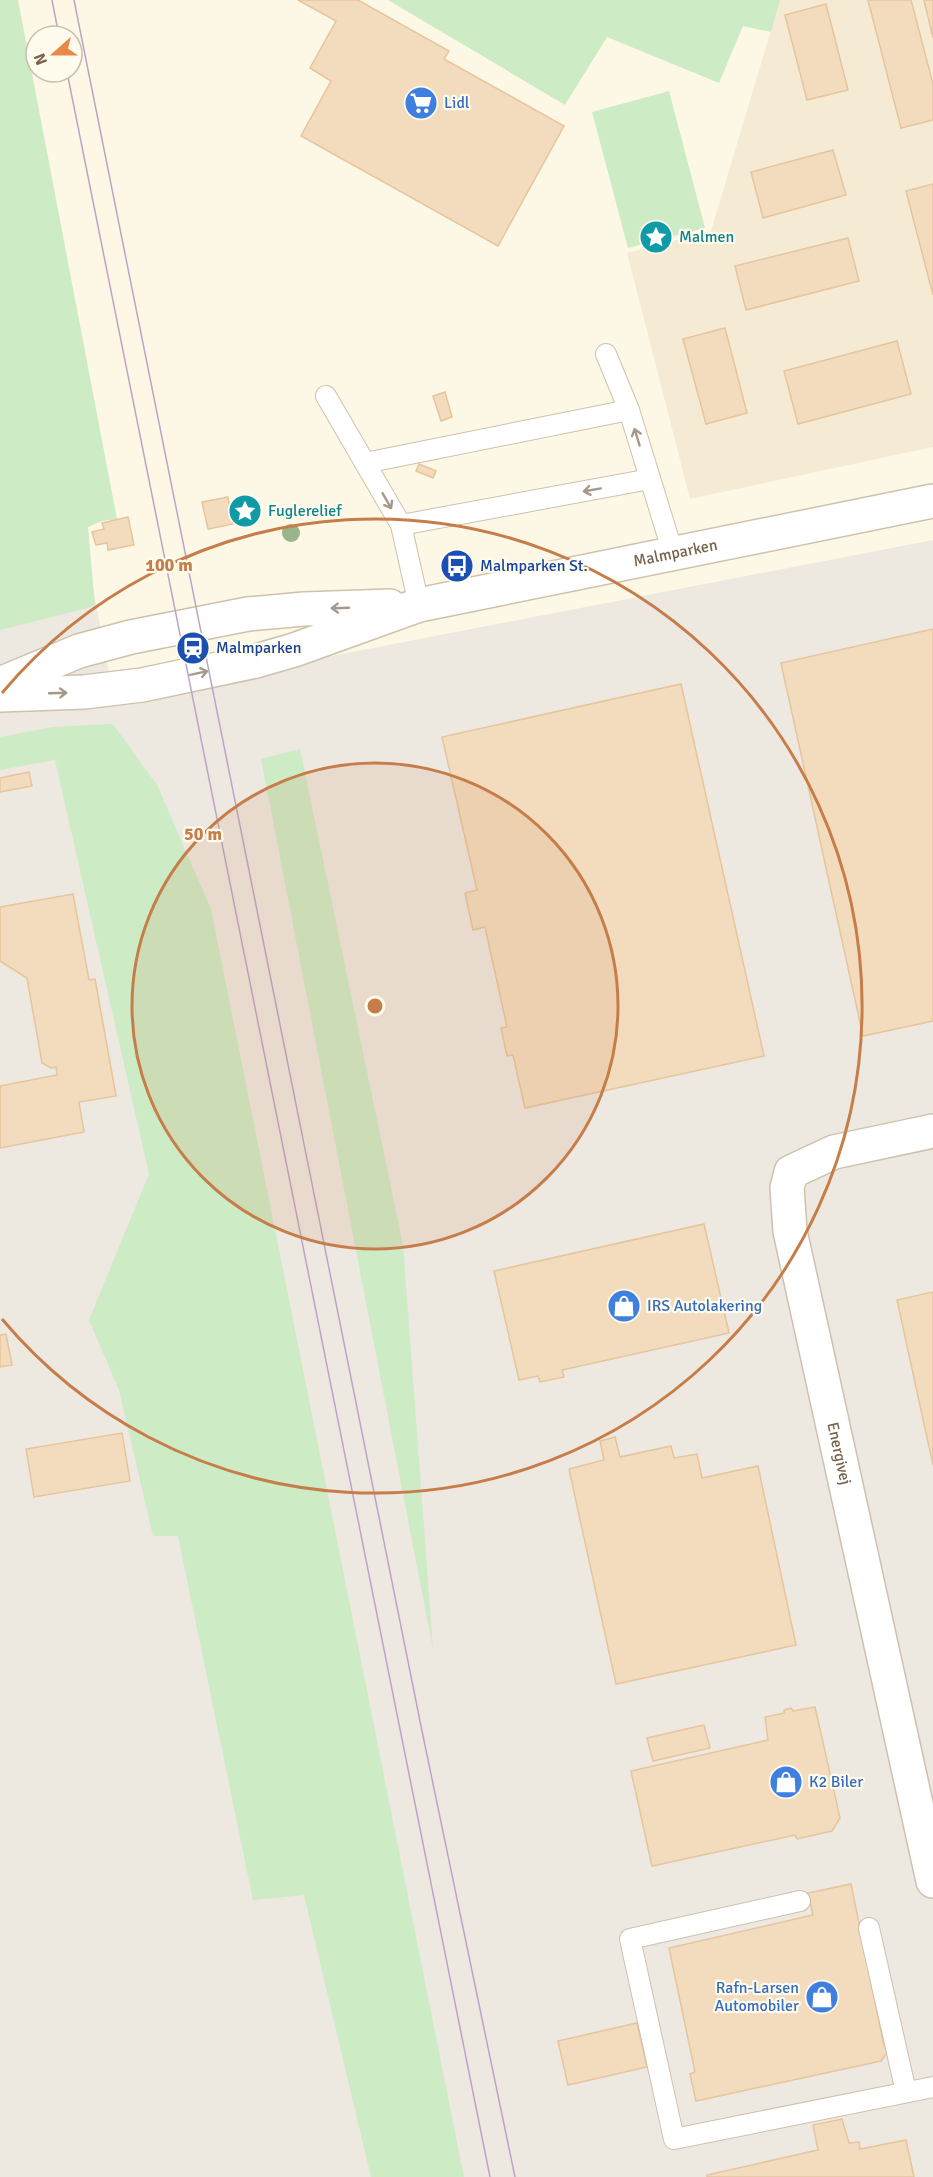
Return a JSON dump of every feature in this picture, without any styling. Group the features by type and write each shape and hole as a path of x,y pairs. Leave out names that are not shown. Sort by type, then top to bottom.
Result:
{"street":[{"name":"Malmparken","path":"0,695 84,692 132,687 240,665 294,650 419,605 933,501"},
{"name":"Malmparken","path":"0,684 79,651 131,637 248,614 304,609 419,605"},
{"name":"Energivej","path":"933,1131 834,1152 791,1172 787,1188 790,1231 933,1881"}],"lane":[{"path":"606,354 629,410 673,553"},
{"path":"326,396 400,525 419,605"},
{"path":"365,463 629,410"},
{"path":"400,525 650,479"},
{"path":"800,1900 630,1939 674,2139 933,2087"},
{"path":"869,1928 906,2092"}],"shaded area":[{"path":"780,0 933,0 933,447 690,499 627,253 711,231"},
{"path":"0,105 114,698 933,540 933,2177 0,2177"}],"green space":[{"path":"0,0 18,0 24,31 24,84 34,84 117,519 102,521 88,527 95,606 0,630"},
{"path":"388,0 780,0 771,32 743,26 719,83 607,37 565,105"},
{"path":"669,91 705,228 628,248 592,112"},
{"path":"113,724 157,785 211,909 464,2177 371,2177 304,1895 253,1900 178,1536 153,1536 119,1390 89,1320 149,1174 55,760 0,770 0,737 53,727"},
{"path":"300,749 403,1245 433,1649 261,759"}],"building":[{"name":"Lidl","path":"298,0 358,0 449,51 444,59 564,126 498,246 301,136 331,81 310,68 336,21"},
{"path":"868,0 911,0 933,84 933,120 901,128"},
{"path":"924,0 933,0 933,38"},
{"path":"826,4 848,90 807,100 785,15"},
{"path":"833,150 846,195 763,218 751,172"},
{"path":"933,184 933,295 906,191"},
{"path":"848,238 859,281 746,310 735,266"},
{"path":"725,328 747,413 706,424 683,339"},
{"path":"897,341 911,394 798,424 784,371"},
{"path":"445,392 452,417 441,421 433,396"},
{"path":"419,464 436,471 433,478 416,471"},
{"path":"228,497 229,504 242,501 245,515 232,518 233,524 208,529 202,502"},
{"path":"128,517 134,545 108,550 107,543 96,545 92,532 104,529 102,523"},
{"path":"933,629 933,1021 863,1036 781,663"},
{"path":"681,684 764,1056 525,1108 513,1055 507,1056 501,1028 507,1027 485,927 473,930 465,893 477,890 442,737"},
{"path":"29,772 32,786 0,792 0,778"},
{"path":"73,894 89,980 95,979 116,1096 79,1102 84,1132 0,1148 0,1086 57,1075 56,1067 51,1068 42,1063 27,978 0,961 0,907"},
{"path":"704,1224 729,1333 562,1370 564,1377 540,1382 538,1376 519,1380 494,1271"},
{"path":"933,1292 933,1465 897,1300"},
{"path":"6,1334 12,1365 0,1367 0,1335"},
{"path":"122,1433 130,1481 34,1497 26,1449"},
{"path":"615,1437 620,1457 671,1446 674,1458 697,1454 702,1478 758,1466 796,1645 616,1684 569,1469 604,1460 600,1441"},
{"path":"815,1707 840,1818 832,1831 797,1839 795,1835 652,1866 631,1771 768,1740 765,1717 784,1713 784,1710 791,1708 793,1711"},
{"path":"704,1725 710,1748 653,1761 647,1738"},
{"path":"851,1884 884,2046 888,2051 881,2061 696,2101 690,2074 695,2072 669,1948 813,1915 808,1893"},
{"path":"637,2023 647,2067 568,2085 558,2041"},
{"path":"842,2119 849,2143 859,2142 860,2149 906,2140 914,2177 707,2177 707,2175 818,2150 813,2125"}],"tram line":[{"path":"52,0 57,24"},
{"path":"74,0 422,1731 515,2177"},
{"path":"69,84 490,2177"}],"place":[{"name":"Lidl","path":"421,103"},
{"name":"Malmen","path":"656,237"},
{"name":"Fuglerelief","path":"245,511"},
{"name":"Malmparken St.","path":"457,566"},
{"name":"Malmparken","path":"193,648"},
{"name":"IRS Autolakering","path":"624,1306"},
{"name":"K2 Biler","path":"786,1782"},
{"name":"Rafn-Larsen Automobiler","path":"822,1997"}]}
